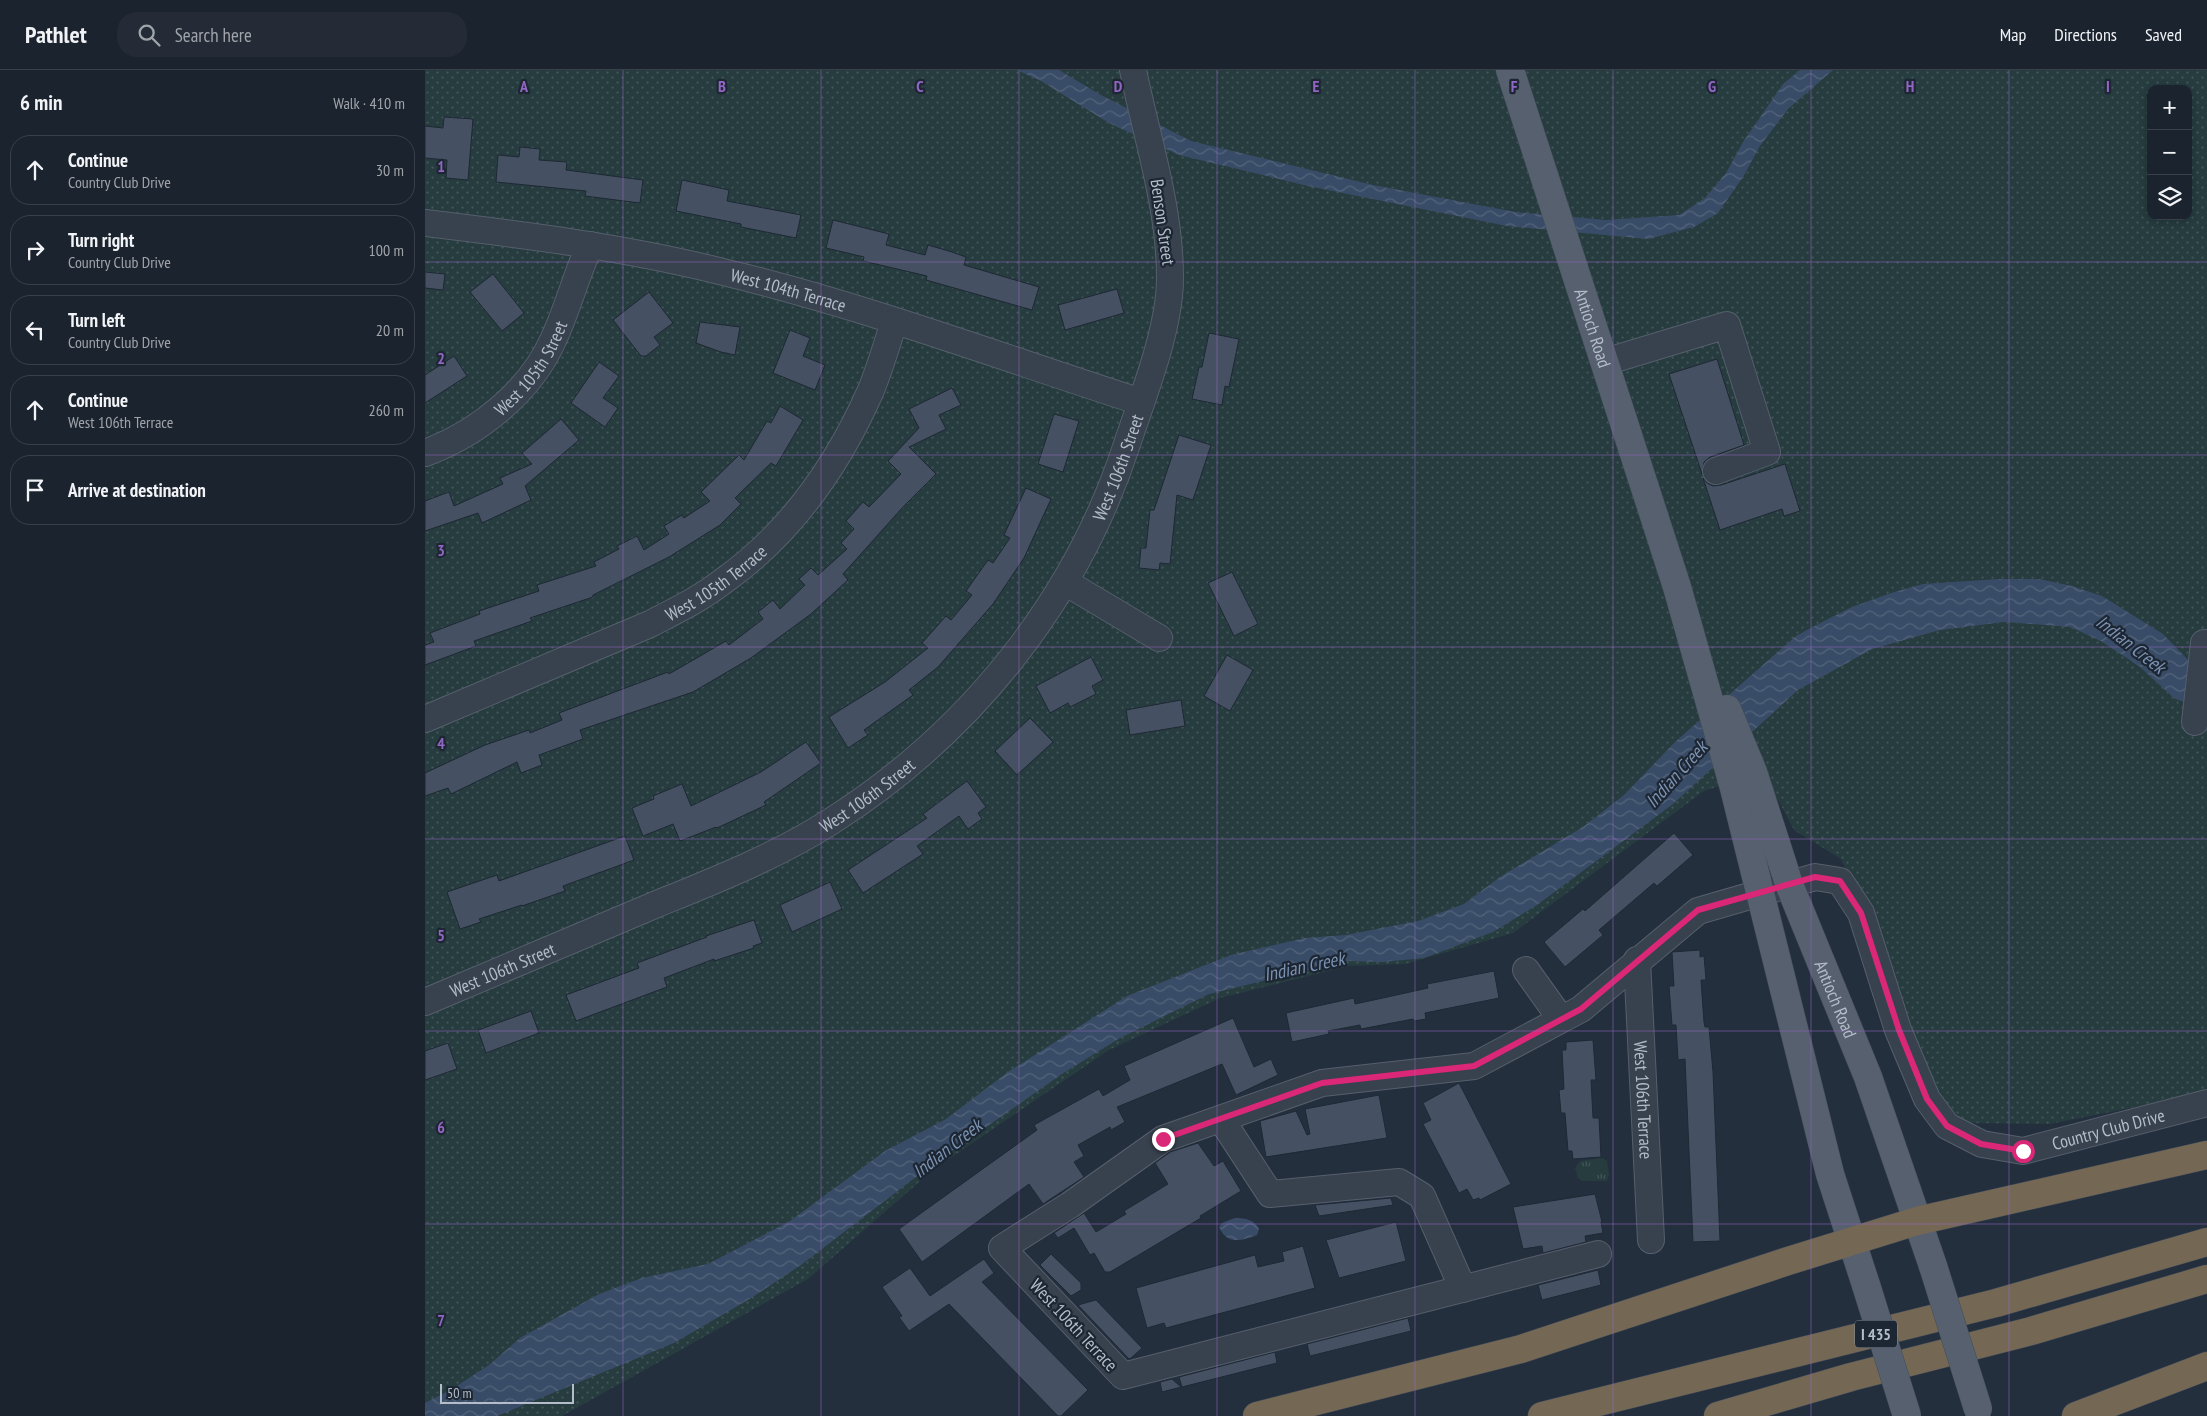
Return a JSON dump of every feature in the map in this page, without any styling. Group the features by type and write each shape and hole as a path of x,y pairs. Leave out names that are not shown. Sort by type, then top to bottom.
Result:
{"highway":[{"path":"1257,1416 1530,1346 1917,1221 2207,1155"},
{"name":"I 435","path":"1542,1416 1996,1303 2207,1242"},
{"name":"I 435","path":"1718,1416 1851,1377 2031,1331 2207,1279"},
{"path":"2076,1416 2207,1366"}],"main road":[{"name":"Antioch Road","path":"1510,70 1677,587 1743,780 1789,884 1868,1077 1933,1266 1979,1413"},
{"name":"Antioch Road","path":"1743,780 1760,892 1827,1165 1907,1416"}],"street":[{"name":"Benson Street","path":"1133,70 1165,212 1170,281 1166,314 1141,402"},
{"name":"West 104th Terrace","path":"425,223 590,245 718,270 795,290 1141,402"},
{"name":"West 105th Street","path":"425,453 466,434 497,411 533,374 554,339 578,271 590,245"},
{"name":"West 105th Terrace","path":"425,719 650,624 683,607 722,582 757,554 803,504 825,476 847,439 871,388 894,322"},
{"path":"1618,358 1727,325 1767,452 1715,471"},
{"name":"West 106th Street","path":"425,1002 710,882 787,847 830,822 889,782 929,748 965,713 1004,670 1049,608 1096,524 1119,470 1141,402"},
{"path":"1065,582 1159,638"},
{"path":"2195,722 2204,643"},
{"name":"Country Club Drive","path":"1789,884 1815,877 1840,881 1861,913 1899,1030 1927,1099 1947,1126 1981,1144 2023,1151 2207,1103"},
{"name":"West 106th Terrace","path":"1598,1254 1123,1376 1001,1248 1070,1205 1163,1139 1322,1083 1474,1066 1581,1009 1698,910 1789,884"},
{"name":"West 106th Terrace","path":"1637,960 1651,1240"},
{"path":"1526,970 1561,1019"},
{"path":"1221,1119 1270,1194 1399,1182 1422,1196 1463,1289"}],"green space":[{"path":"425,70 2207,70 2207,1089 2175,1099 2050,1124 1960,1123 1932,1091 1885,951 1841,859 1794,830 1763,772 1704,791 1513,933 1405,964 1348,966 1220,998 1109,1050 934,1169 808,1279 562,1416 425,1416"},
{"path":"1602,1158 1607,1161 1609,1175 1607,1181 1582,1181 1578,1178 1575,1168 1580,1161"}],"water":[{"path":"1017,70 1059,70 1099,94 1191,141 1373,185 1515,212 1606,220 1679,215 1705,198 1726,173 1743,142 1783,84 1800,70 1833,70 1788,109 1760,146 1743,177 1718,213 1694,227 1648,239 1507,226 1308,186 1179,155 1109,123 1041,81"},
{"name":"Indian Creek","path":"1999,579 2039,579 2072,586 2102,596 2163,634 2189,661 2207,666 2207,708 2175,699 2139,666 2101,641 2070,627 2004,622 1940,630 1872,649 1798,690 1673,804 1537,905 1493,932 1424,958 1383,962 1345,961 1209,994 1120,1038 1062,1074 925,1170 801,1265 751,1298 674,1343 497,1416 425,1416 425,1403 452,1389 489,1365 520,1338 599,1294 642,1278 708,1264 790,1221 885,1151 946,1119 1008,1072 1127,996 1231,955 1305,938 1346,935 1418,921 1464,904 1500,877 1583,827 1624,795 1675,742 1796,636 1824,621 1852,607 1923,584"},
{"path":"1235,1218 1246,1219 1255,1223 1259,1229 1257,1235 1240,1240 1226,1237 1219,1227 1222,1223"}],"building":[{"path":"444,117 473,119 468,180 446,178 447,160 425,158 425,126 443,128"},
{"path":"520,147 540,149 539,160 567,162 566,170 643,180 640,203 585,196 586,191 496,182 498,155 519,157"},
{"path":"682,180 729,190 727,201 801,215 796,238 741,227 741,224 676,211"},
{"path":"833,220 889,234 886,245 925,255 928,245 966,257 964,265 1039,287 1032,310 926,280 927,276 863,261 864,257 826,248"},
{"path":"425,272 445,274 443,290 425,288"},
{"path":"493,274 524,313 502,331 470,292"},
{"path":"1117,289 1124,313 1065,330 1058,305"},
{"path":"649,292 673,323 654,337 660,345 646,356 641,356 613,320"},
{"path":"700,322 740,327 735,355 696,343"},
{"path":"790,330 810,338 803,356 825,365 815,390 773,373"},
{"path":"1209,333 1239,339 1229,387 1225,386 1222,405 1192,399 1199,367 1202,367"},
{"path":"454,356 467,376 425,403 425,375"},
{"path":"1717,359 1744,445 1710,457 1704,462 1702,474 1669,374"},
{"path":"599,362 619,376 603,398 618,408 605,427 571,403"},
{"path":"952,388 961,405 939,415 946,429 909,447 936,474 903,507 843,574 848,580 811,614 751,658 693,692 580,730 583,739 539,755 542,765 521,773 517,762 451,794 448,788 425,796 425,773 485,745 529,730 530,733 562,720 559,713 668,672 669,674 726,641 729,645 763,619 758,612 773,600 780,609 805,585 799,579 811,568 818,575 847,549 841,543 854,529 846,521 863,502 869,507 901,474 888,461 919,428 909,409"},
{"path":"780,406 803,420 776,466 771,463 735,498 741,504 720,525 669,557 593,595 593,597 530,618 532,621 474,641 476,646 425,665 425,645 434,642 430,633 480,614 479,611 539,591 537,585 596,566 594,562 619,549 617,546 637,536 644,550 669,534 664,526 682,515 684,518 710,501 701,492 739,455 744,460 767,421 771,423"},
{"path":"1054,414 1079,421 1063,472 1038,464"},
{"path":"561,419 579,440 525,486 531,500 482,523 478,513 425,531 425,501 449,492 454,506 503,484 500,478 532,464 522,453"},
{"path":"1179,435 1211,445 1193,500 1177,495 1170,564 1160,563 1159,570 1139,568 1141,548 1146,548 1150,510 1154,510"},
{"path":"1785,464 1800,511 1784,516 1782,509 1720,530 1703,478 1713,486 1721,485"},
{"path":"1026,488 1051,499 1024,558 993,604 938,667 909,690 913,695 864,730 868,735 848,748 829,717 885,682 928,648 922,643 946,616 951,620 972,595 966,591 988,560 993,563 1010,538 1004,535"},
{"path":"1232,572 1258,624 1234,636 1208,583"},
{"path":"1227,655 1253,670 1230,711 1204,696"},
{"path":"1091,657 1103,680 1092,686 1096,694 1070,707 1068,703 1050,713 1036,686"},
{"path":"1181,700 1185,726 1130,735 1126,710"},
{"path":"1030,718 1053,742 1017,775 995,751"},
{"path":"806,742 821,763 764,802 766,805 717,828 680,841 673,824 643,836 632,808 654,799 653,796 682,784 691,806 761,772"},
{"path":"967,781 986,807 978,813 982,819 968,829 959,816 917,846 923,854 863,893 848,870 927,818 923,814"},
{"path":"1674,833 1693,855 1657,886 1654,883 1599,930 1603,935 1565,967 1544,942 1583,909 1585,911"},
{"path":"625,836 634,860 563,886 565,891 479,919 481,922 460,929 447,892 497,875 499,881"},
{"path":"830,882 842,909 792,932 780,905"},
{"path":"754,920 762,943 753,946 754,948 714,961 714,959 664,978 667,987 576,1021 566,995 639,968 637,963 706,936"},
{"path":"1700,950 1700,957 1704,956 1706,980 1701,980 1704,1022 1705,1027 1709,1027 1713,1072 1720,1241 1693,1242 1685,1059 1678,1060 1676,1025 1672,1025 1669,986 1674,986 1672,952"},
{"path":"1494,971 1499,998 1425,1013 1426,1019 1414,1021 1413,1019 1361,1029 1360,1025 1328,1031 1329,1034 1292,1042 1286,1013 1354,998 1355,1004 1428,988 1427,984"},
{"path":"531,1011 539,1033 486,1053 478,1030"},
{"path":"1233,1018 1254,1067 1271,1059 1278,1075 1236,1095 1222,1064 1117,1107 1125,1122 1111,1130 1110,1127 1078,1145 1084,1156 1074,1162 1084,1177 1043,1204 1029,1184 922,1262 899,1229 1037,1130 1034,1125 1099,1089 1103,1096 1130,1080 1124,1066"},
{"path":"1593,1040 1596,1080 1591,1080 1593,1118 1599,1118 1601,1157 1573,1159 1572,1151 1568,1151 1565,1113 1561,1113 1559,1090 1564,1089 1562,1050 1566,1050 1566,1042"},
{"path":"448,1043 457,1069 425,1080 425,1051"},
{"path":"1459,1083 1511,1184 1480,1200 1479,1198 1473,1200 1467,1189 1459,1193 1423,1124 1431,1120 1423,1103"},
{"path":"1379,1095 1387,1138 1266,1157 1260,1121 1296,1111 1307,1135 1310,1134 1305,1109"},
{"path":"1198,1143 1214,1166 1223,1161 1241,1191 1200,1216 1201,1218 1110,1272 1105,1272 1094,1253 1090,1255 1074,1228 1058,1238 1054,1233 1084,1213 1096,1232 1126,1214 1124,1211 1168,1184 1155,1163 1170,1152"},
{"path":"1595,1194 1603,1233 1585,1236 1586,1242 1543,1253 1542,1246 1523,1249 1513,1207"},
{"path":"1391,1198 1393,1205 1319,1216 1315,1205"},
{"path":"1396,1222 1406,1261 1339,1278 1326,1240"},
{"path":"1303,1246 1315,1288 1166,1328 1164,1323 1147,1328 1136,1288 1255,1255 1258,1267 1284,1261 1282,1252"},
{"path":"1051,1254 1081,1283 1081,1290 1071,1296 1040,1265"},
{"path":"984,1259 994,1273 982,1282 1088,1390 1061,1416 1058,1416 949,1304 909,1331 899,1317 902,1316 882,1287 910,1268 930,1296"},
{"path":"1598,1270 1601,1285 1542,1300 1538,1285"},
{"path":"1096,1300 1142,1348 1131,1358 1129,1359 1078,1305"},
{"path":"1408,1318 1411,1331 1310,1356 1307,1344"},
{"path":"1275,1352 1277,1363 1182,1387 1179,1377"},
{"path":"1172,1379 1181,1387 1162,1392 1160,1382"}],"route":[{"path":"1163,1139 1322,1083 1474,1066 1581,1009 1698,910 1815,877 1840,881 1861,913 1899,1030 1927,1099 1947,1126 1981,1144 2023,1151"}]}
